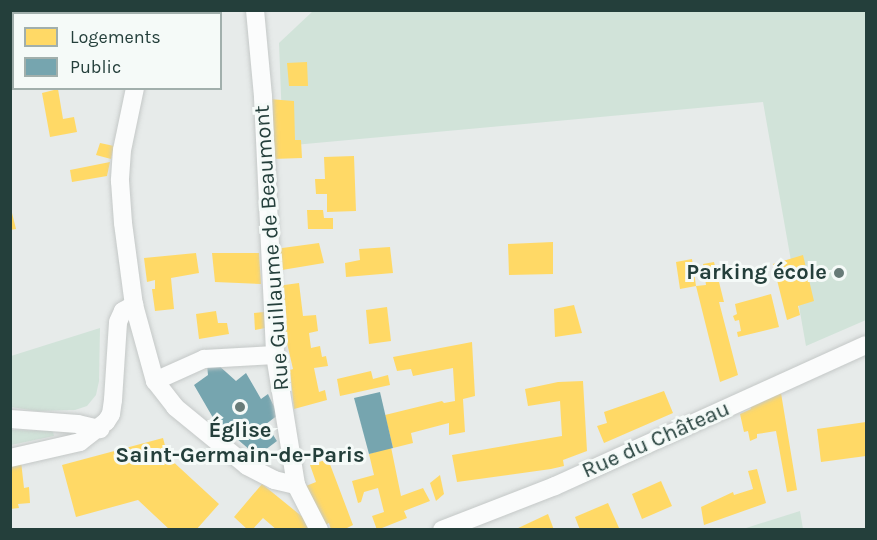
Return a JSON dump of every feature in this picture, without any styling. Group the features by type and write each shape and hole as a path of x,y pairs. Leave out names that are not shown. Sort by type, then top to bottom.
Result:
{"street":[{"name":"Rue Guillaume de Beaumont","path":"255,10 262,97 275,355 296,485 319,530"},
{"path":"135,90 122,150 120,181 134,305 156,381 175,407 247,466 274,480 296,485"},
{"path":"10,458 80,442 100,429 111,414 119,316 134,305"},
{"name":"Rue du Château","path":"442,530 555,486 867,345"},
{"path":"156,381 204,359 275,355"},
{"path":"10,419 78,424 100,429"}],"green space":[{"path":"109,10 110,12 12,12 11,77 11,11"},
{"path":"313,11 866,11 866,320 806,346 763,102 283,146 279,43"},
{"path":"100,328 99,381 96,395 87,406 75,410 37,411 11,407 11,356"},
{"path":"11,430 53,431 54,436 11,445"},
{"path":"800,511 803,529 743,529"}],"building: Logements":[{"path":"307,62 308,86 289,86 287,63"},
{"path":"58,90 63,119 74,117 77,132 50,137 42,93"},
{"path":"269,99 294,101 295,140 301,140 302,158 272,159"},
{"path":"100,143 114,146 111,159 96,155"},
{"path":"354,156 356,211 327,212 327,194 316,194 315,179 325,179 324,157"},
{"path":"110,162 107,176 72,182 70,170"},
{"path":"10,205 16,229 10,230"},
{"path":"307,210 323,210 324,218 333,218 333,229 308,229"},
{"path":"553,242 553,274 509,275 508,244"},
{"path":"319,243 324,263 276,271 275,249"},
{"path":"390,247 393,273 346,277 345,263 360,260 359,249"},
{"path":"196,253 199,273 171,278 174,309 155,311 152,289 155,289 155,280 147,282 144,258"},
{"path":"212,253 259,253 261,284 215,282"},
{"path":"803,255 814,301 798,306 800,315 787,320 773,264"},
{"path":"692,259 696,286 680,289 676,262"},
{"path":"714,262 724,302 719,302 738,375 720,382 696,286 706,285 703,264"},
{"path":"299,283 303,316 316,315 318,331 309,333 311,348 320,346 322,357 326,356 328,366 314,368 319,392 325,390 327,400 294,409 290,370 293,369 287,343 281,343 277,286"},
{"path":"771,294 779,327 738,337 737,332 741,331 739,320 735,321 733,316 737,314 735,304"},
{"path":"574,305 582,333 555,337 554,309"},
{"path":"387,307 391,341 369,344 366,310"},
{"path":"216,311 218,323 227,323 229,334 199,339 196,314"},
{"path":"264,312 265,328 255,330 254,313"},
{"path":"472,342 475,396 463,399 465,432 449,435 449,423 411,433 413,443 393,448 385,415 442,401 444,403 455,401 453,368 413,376 411,369 397,371 393,357"},
{"path":"371,371 373,379 388,375 390,385 340,396 337,379"},
{"path":"583,381 587,451 563,460 564,466 457,482 452,455 562,436 560,401 528,406 525,389 558,382"},
{"path":"664,391 673,413 604,443 597,426 607,423 604,412"},
{"path":"781,393 797,490 787,492 776,431 757,434 757,438 750,441 748,431 744,432 740,414 751,409 750,406"},
{"path":"866,422 866,456 821,462 817,429"},
{"path":"163,438 168,457 219,504 196,530 170,530 138,500 76,517 62,465"},
{"path":"391,447 401,496 423,488 430,501 404,511 407,518 377,530 372,516 384,512 378,488 364,492 361,502 358,503 352,481 374,475 369,454"},
{"path":"328,459 353,525 343,530 331,530 329,523 325,525 306,486 316,482 310,465"},
{"path":"21,461 24,488 29,487 30,503 18,504 19,508 10,509 10,462"},
{"path":"757,469 766,503 704,525 701,507 733,492 734,495 753,489 748,471"},
{"path":"440,475 444,494 436,501 430,483"},
{"path":"661,481 672,506 642,519 632,494"},
{"path":"262,484 310,523 313,530 277,530 263,518 252,530 248,530 234,517"},
{"path":"608,503 619,528 580,530 575,517"},
{"path":"548,514 554,530 514,530"}],"building: Public":[{"name":"Église Saint-Germain-de-Paris","path":"217,364 236,381 246,373 261,399 268,394 278,415 266,424 277,441 257,456 229,432 223,435 194,385 208,375 207,365"},
{"path":"380,392 393,448 369,454 354,398"}],"place":[{"name":"Parking école","path":"839,273"},
{"name":"Église Saint-Germain-de-Paris","path":"240,407"}]}
